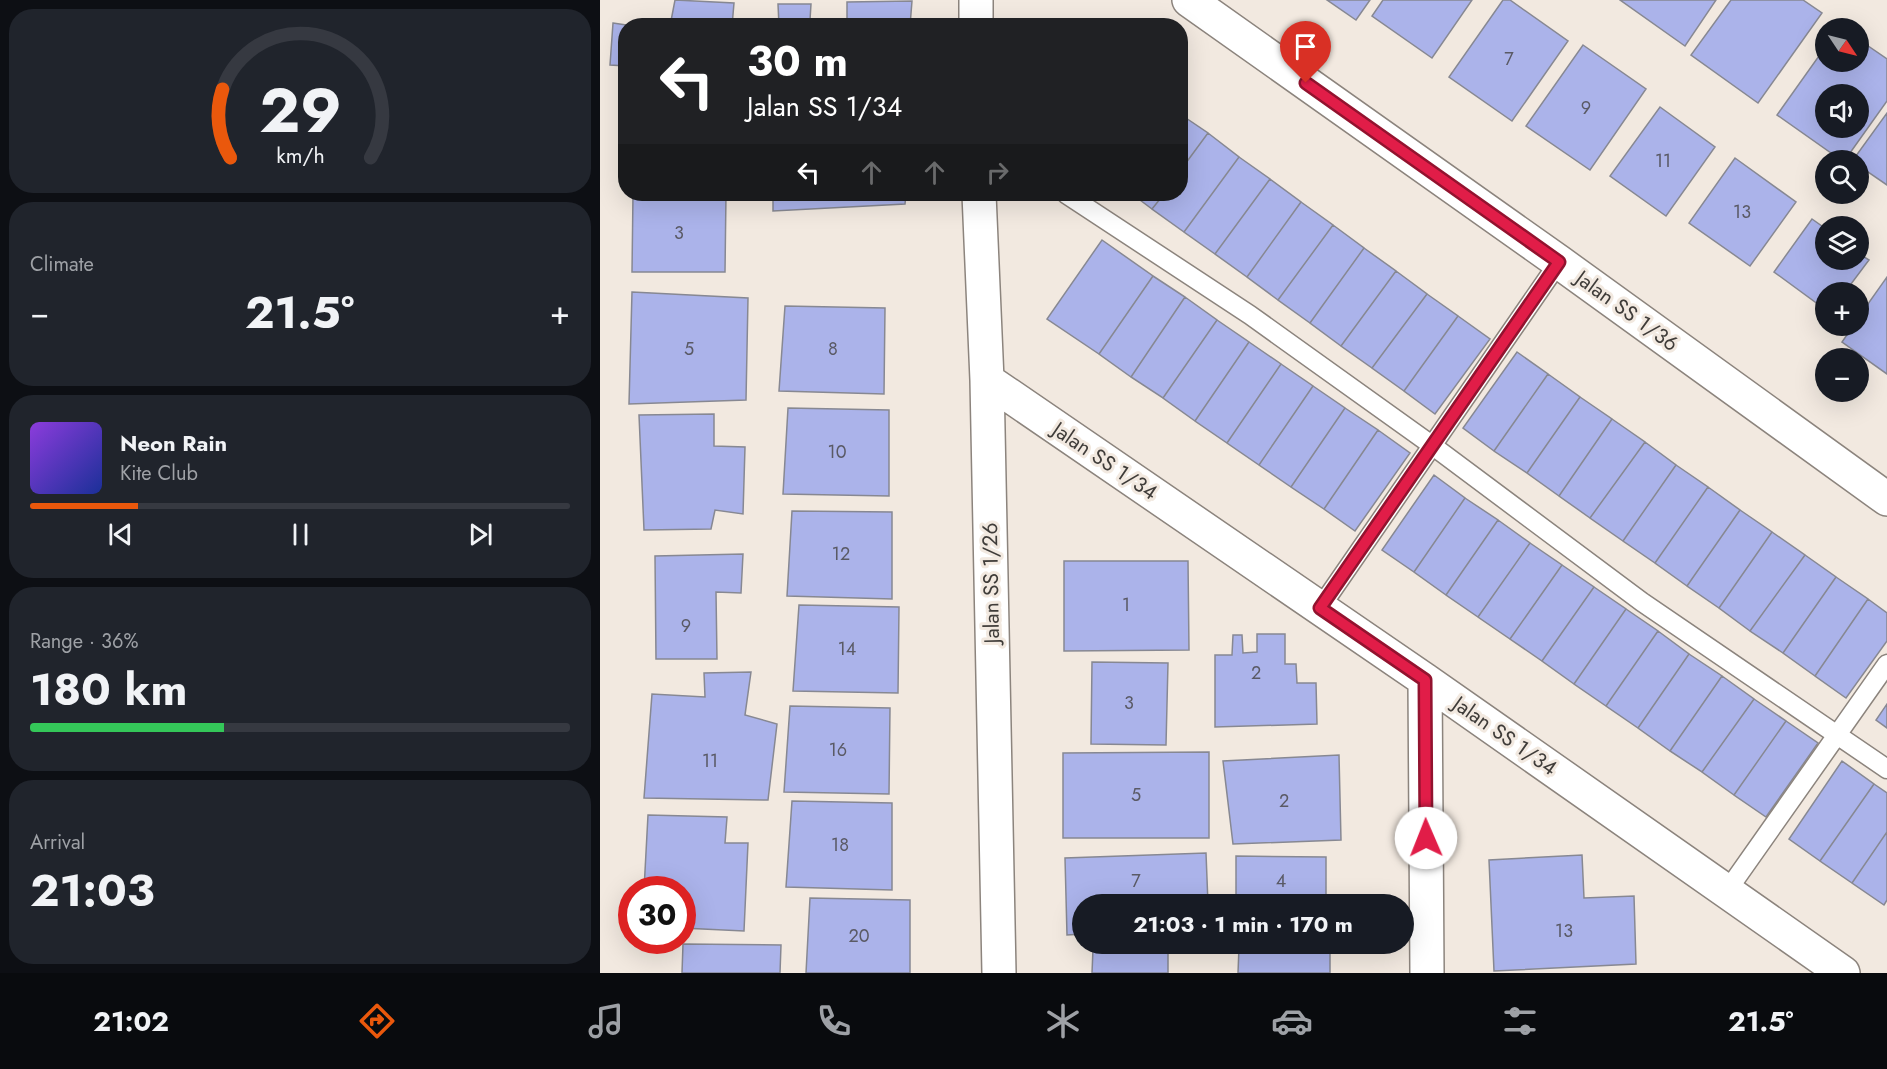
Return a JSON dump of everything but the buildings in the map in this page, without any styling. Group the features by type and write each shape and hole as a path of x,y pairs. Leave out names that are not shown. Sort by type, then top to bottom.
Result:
{"street":[{"path":"976,0 976,18"},
{"name":"Jalan SS 1/36","path":"1189,0 1559,262 1887,499"},
{"name":"Jalan SS 1/26","path":"979,201 987,380 999,973"},
{"name":"Jalan SS 1/34","path":"987,380 1425,680 1843,973"},
{"path":"1425,680 1427,973"}],"lane":[{"path":"1077,201 1250,315 1433,446 1642,602 1887,769"},
{"path":"1320,608 1559,262"},
{"path":"1727,891 1887,664"}],"route":[{"path":"1306,83 1559,262 1320,608 1425,680 1426,838"}]}
